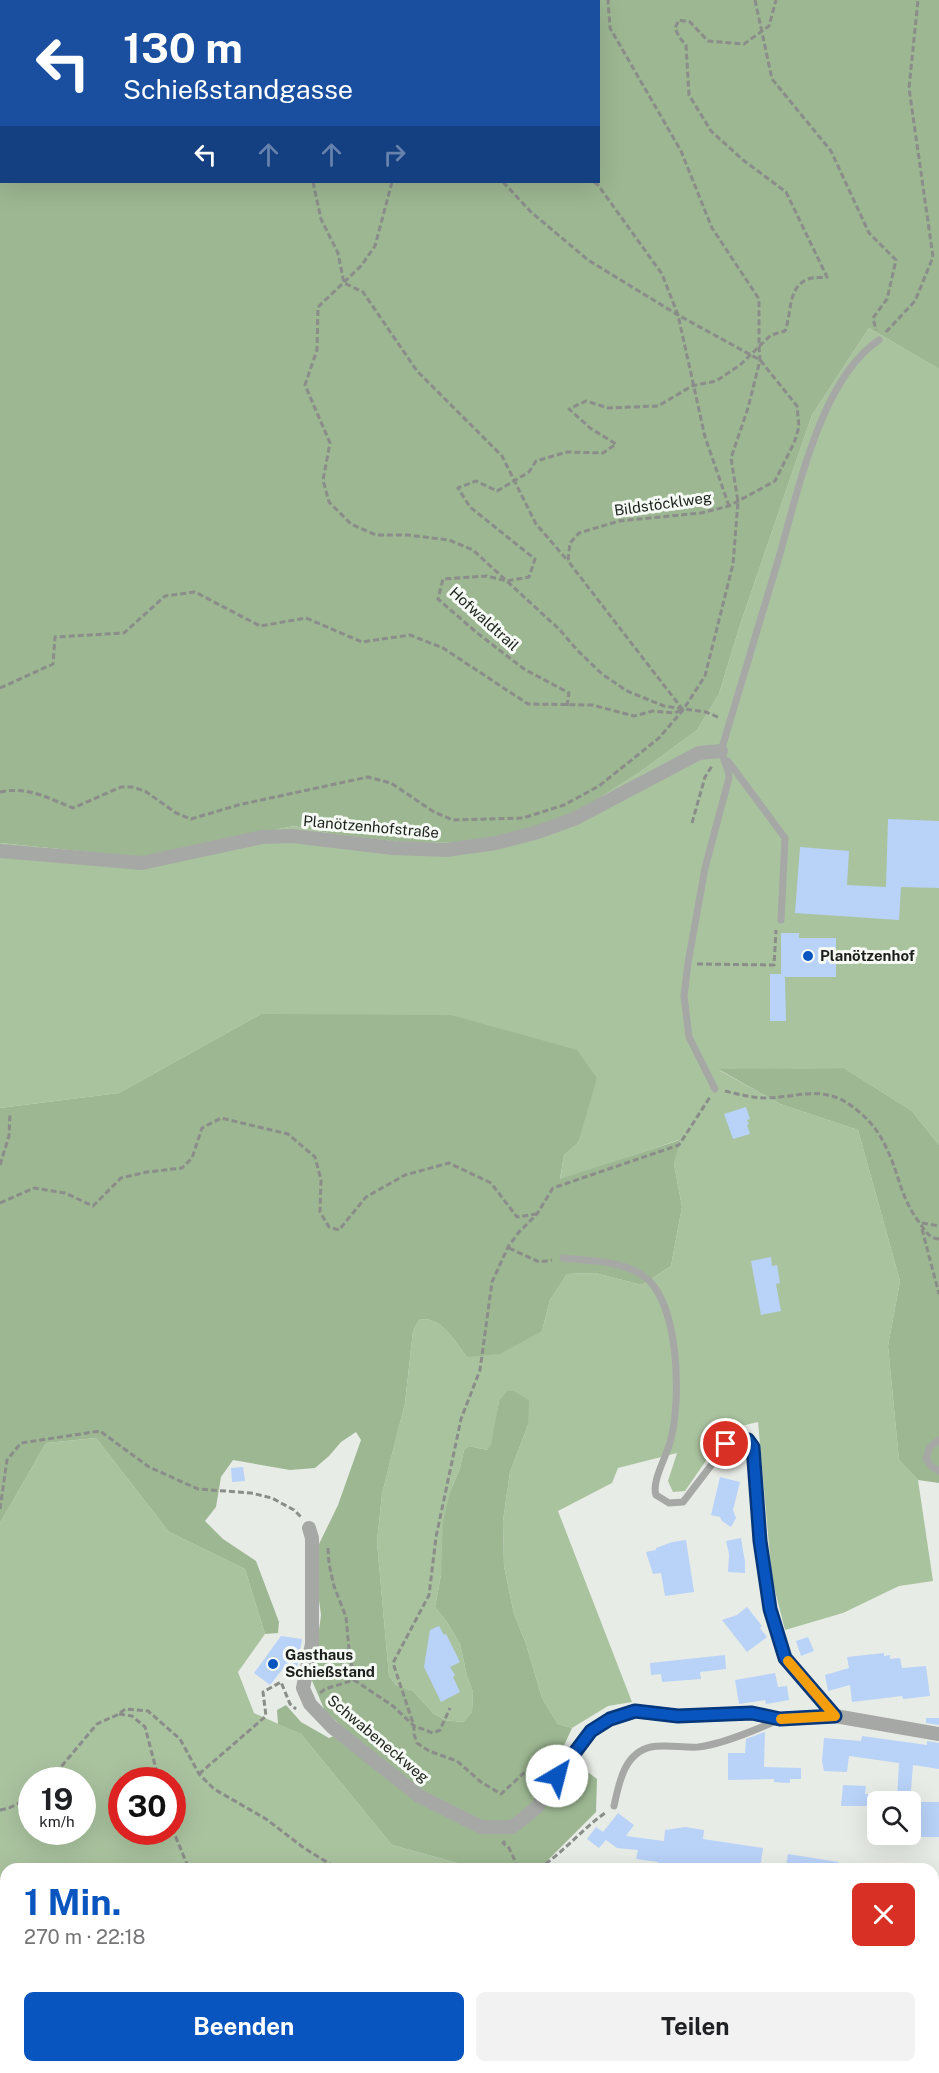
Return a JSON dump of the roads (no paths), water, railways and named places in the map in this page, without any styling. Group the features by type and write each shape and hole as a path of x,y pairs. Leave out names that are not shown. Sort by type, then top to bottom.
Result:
{"street":[{"name":"Planötzenhofstraße","path":"0,851 142,863 262,837 292,837 393,848 446,850 496,843 538,832 574,819 699,753 721,752"},
{"name":"Schwabeneckweg","path":"309,1528 312,1539 312,1644 303,1688 310,1704 332,1727 419,1796 481,1827 512,1827 524,1818 537,1807 591,1731 610,1719 635,1711 678,1716 752,1713 780,1719 835,1716 939,1734"}],"lane":[{"path":"715,1089 689,1037 684,996 705,868 729,778 721,752 818,426 851,366 861,354 879,340"},
{"path":"721,752 785,838 781,920"},
{"path":"563,1257 628,1267 648,1278 659,1292 669,1319 677,1389 672,1437 655,1486 659,1498 674,1504 683,1502 726,1444 741,1438 751,1443 754,1451 765,1578 773,1619 785,1658 835,1716"},
{"path":"939,1440 930,1447 926,1458 931,1466 939,1471"},
{"path":"614,1806 621,1774 636,1754 652,1747 699,1747 758,1729 780,1719"}],"place":[{"name":"Planötzenhof","path":"808,956"},
{"name":"Gasthaus Schießstand","path":"273,1664"}]}
